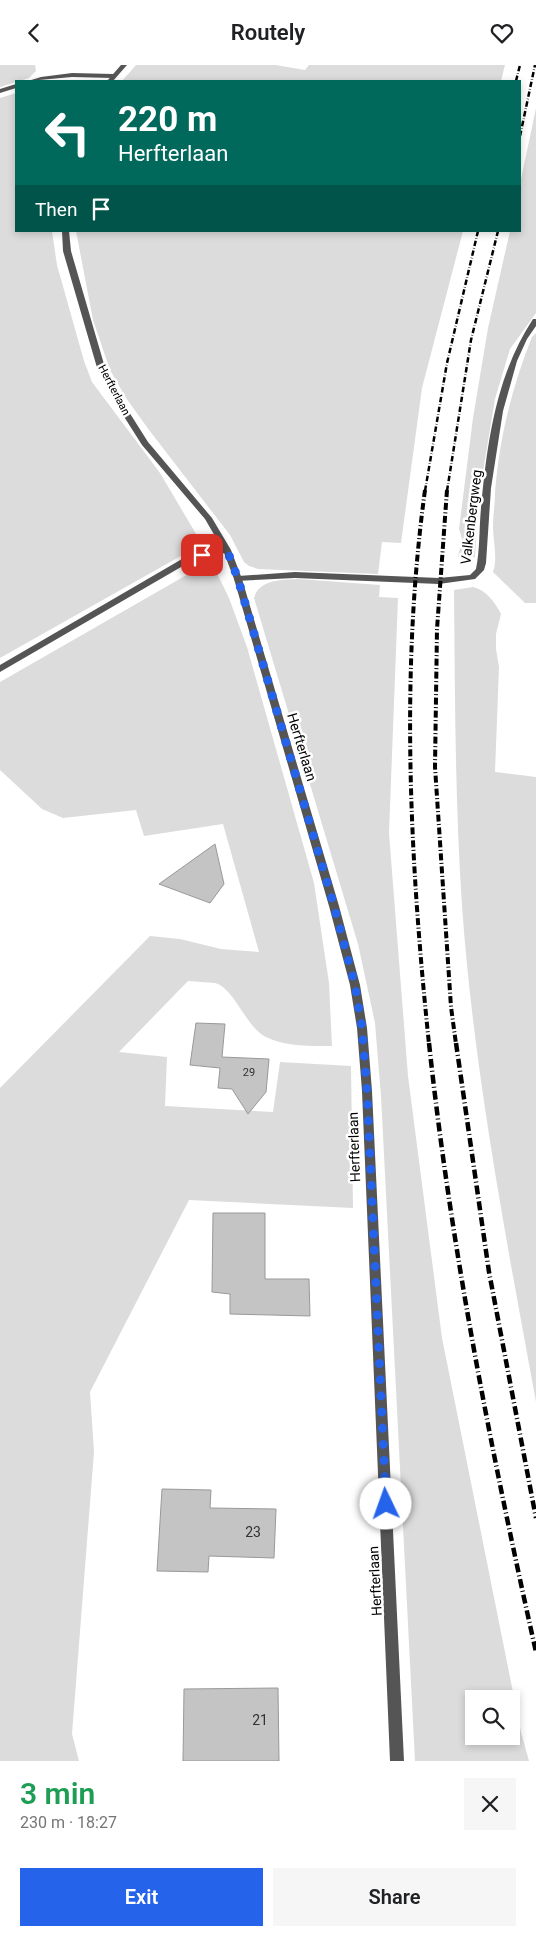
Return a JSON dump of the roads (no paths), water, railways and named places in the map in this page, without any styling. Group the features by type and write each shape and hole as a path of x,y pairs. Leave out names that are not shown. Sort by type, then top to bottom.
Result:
{"street":[{"path":"35,80 68,73 111,79 124,65"},
{"path":"0,91 15,86"},
{"name":"Herfterlaan","path":"65,232 67,251 102,371 145,443 194,499 227,550 238,579 337,915 355,985 362,1028 367,1091 397,1761"},
{"name":"Valkenbergweg","path":"238,579 295,575 439,581 472,577 480,570 485,508 500,407 512,364 523,340 536,321"},
{"path":"0,669 185,561 227,550"}],"railway":[{"path":"516,80 520,65"},
{"path":"521,131 535,65"},
{"path":"425,491 447,363 478,232"},
{"path":"447,491 471,340 498,232"},
{"path":"425,490 412,628 410,767 417,906 429,1044"},
{"path":"447,490 437,629 435,767 451,1007 456,1044"},
{"path":"429,1043 449,1196 474,1349 503,1501 536,1652"},
{"path":"456,1043 489,1272 536,1518"}]}
